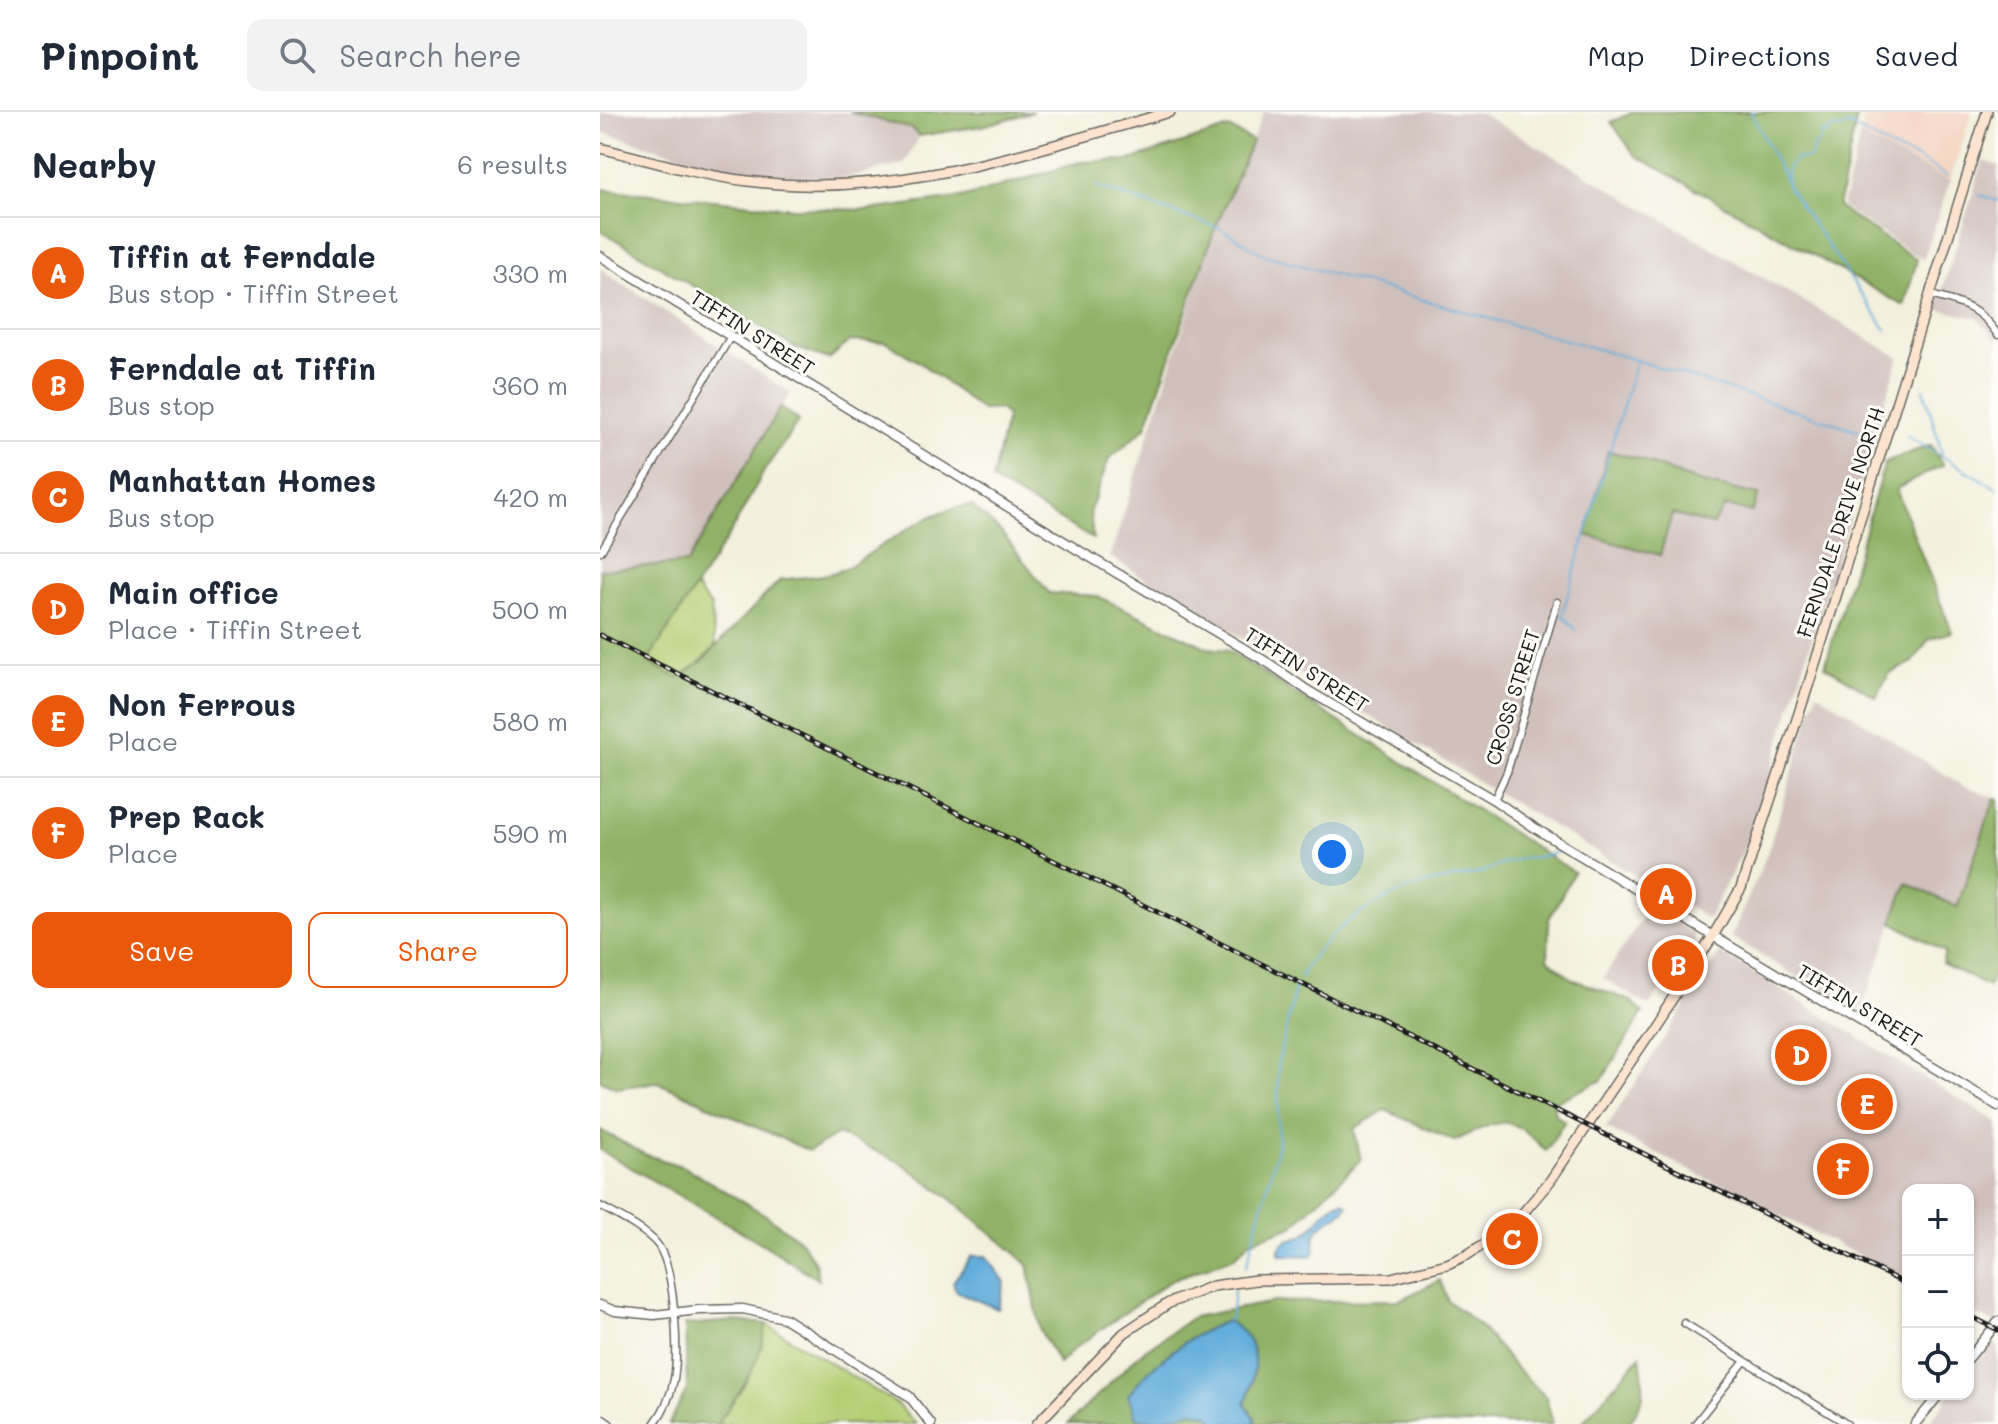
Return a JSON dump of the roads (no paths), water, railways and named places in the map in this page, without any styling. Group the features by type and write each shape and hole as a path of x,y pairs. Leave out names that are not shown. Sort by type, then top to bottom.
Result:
{"main road":[{"path":"600,148 747,181 832,186 955,172 1170,112"},
{"name":"FERNDALE DRIVE NORTH","path":"1037,1424 1124,1333 1169,1303 1213,1286 1256,1280 1391,1278 1447,1264 1467,1255 1512,1226 1531,1206 1589,1127 1741,888 1987,112"}],"street":[{"name":"TIFFIN STREET","path":"600,256 1078,550 1270,664 1307,690 1998,1106"},
{"path":"1931,295 1970,306 1986,318 1998,335"},
{"path":"601,551 731,336"},
{"name":"CROSS STREET","path":"1494,800 1507,772 1557,602"},
{"path":"600,1206 657,1243 668,1267 674,1313 675,1377 668,1400 654,1424"},
{"path":"600,1305 615,1311 674,1313 743,1309 784,1318 909,1396 931,1424"},
{"path":"1974,1352 1998,1322"},
{"path":"1684,1323 1847,1424"},
{"path":"1695,1424 1745,1361"},
{"path":"1915,1424 1935,1400"},
{"path":"600,1417 610,1424"}],"water":[{"path":"1343,1201 1348,1205 1345,1210 1316,1233 1314,1254 1279,1255 1279,1249 1286,1241 1303,1235 1328,1210"},
{"path":"972,1256 986,1256 1005,1282 998,1309 956,1291 953,1282"},
{"path":"1227,1321 1239,1328 1252,1347 1254,1368 1245,1404 1256,1420 1254,1424 1218,1424 1208,1415 1193,1411 1158,1420 1136,1418 1128,1395 1138,1383 1160,1361 1186,1342"}],"waterway":[{"path":"1751,112 1791,192 1886,330"},
{"path":"1787,181 1787,169 1795,159 1810,158 1814,144 1820,142 1821,132 1827,135 1832,128 1841,129 1848,125 1947,176"},
{"path":"1096,186 1222,229 1265,255 1636,360 1869,434"},
{"path":"1980,195 1998,201"},
{"path":"1576,630 1562,615 1636,361"},
{"path":"1924,389 1943,457"},
{"path":"1907,436 1998,489"},
{"path":"1300,978 1320,948 1347,922 1395,894 1421,885 1483,872 1518,859 1559,851"},
{"path":"1246,1267 1278,1146 1278,1063 1296,985"},
{"path":"1227,1321 1231,1318 1234,1291"}],"railway":[{"path":"600,635 1902,1282"},
{"path":"1974,1318 1998,1330"}],"place":[{"name":"Tiffin at Ferndale","path":"1666,894"},
{"name":"Ferndale at Tiffin","path":"1678,965"},
{"name":"Main office","path":"1801,1055"},
{"name":"Non Ferrous","path":"1867,1104"},
{"name":"Prep Rack","path":"1843,1169"},
{"name":"Manhattan Homes","path":"1512,1239"}]}
